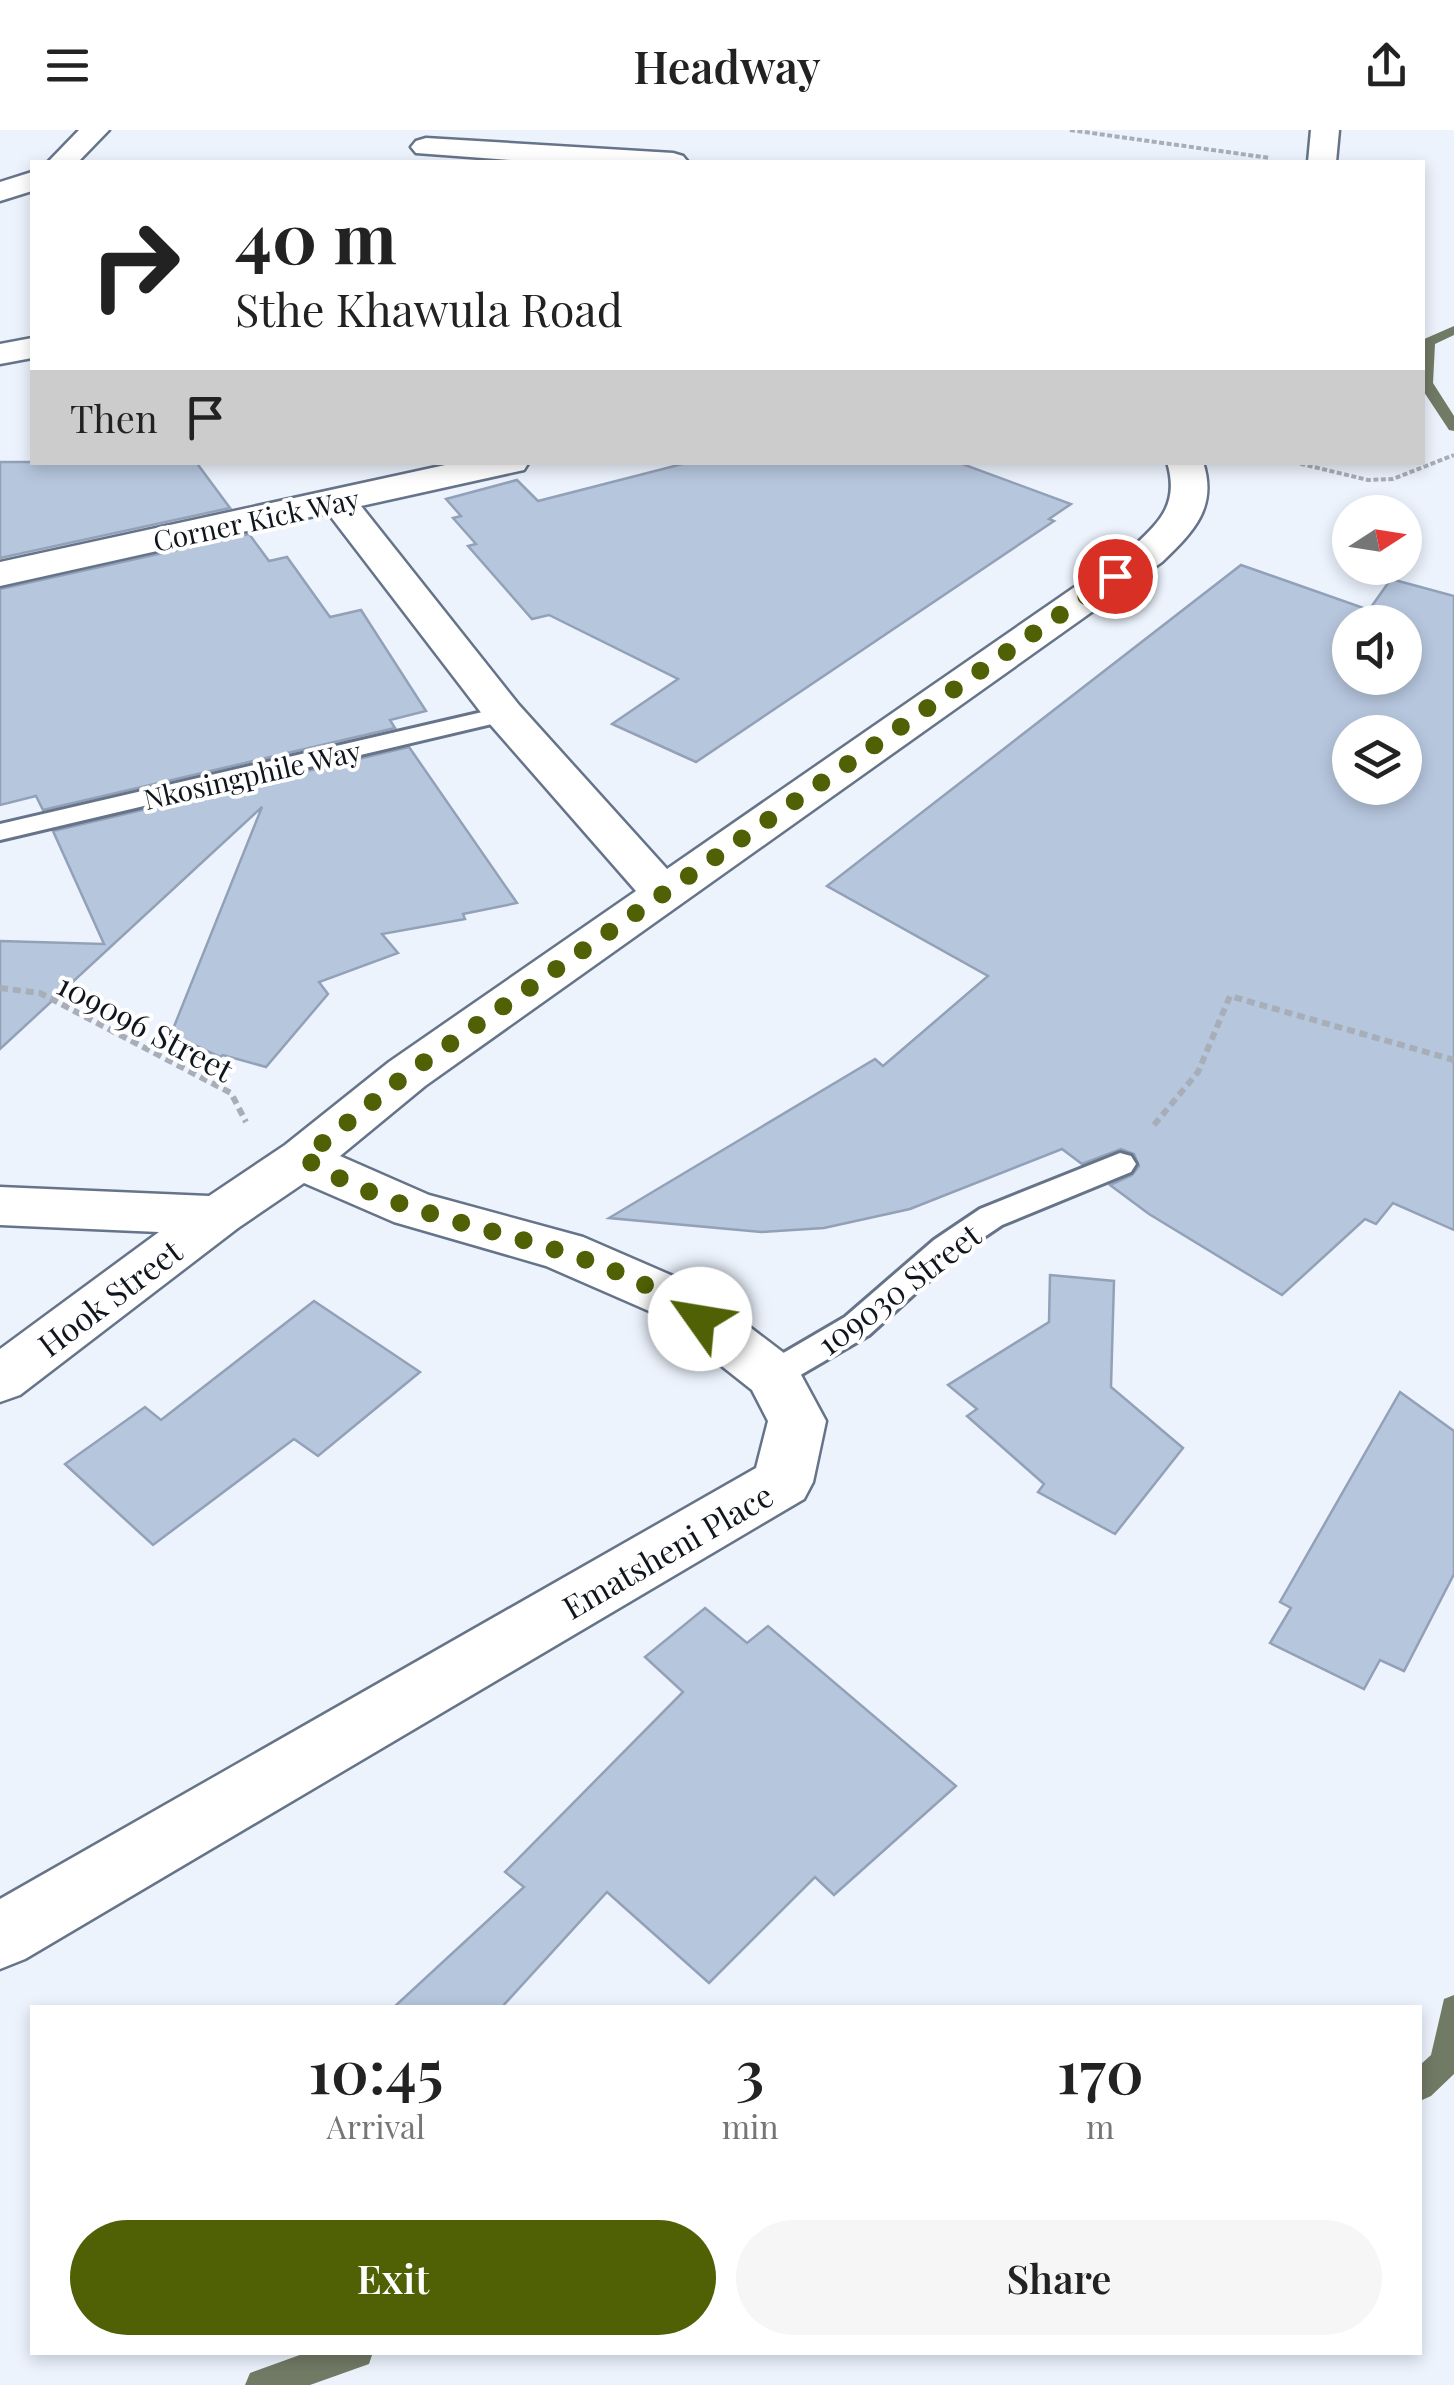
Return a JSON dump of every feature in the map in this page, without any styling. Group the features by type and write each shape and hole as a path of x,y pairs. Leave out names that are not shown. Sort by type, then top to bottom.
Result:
{"street":[{"path":"64,160 95,130"},
{"path":"1322,160 1325,130"},
{"path":"426,146 641,160"},
{"path":"0,192 30,181"},
{"path":"0,354 30,348"},
{"name":"Corner Kick Way","path":"0,574 498,465"},
{"name":"Hook Street","path":"0,1380 219,1215 304,1158 407,1074 1148,554 1186,518 1194,482 1186,465"},
{"path":"338,501 504,714 664,894"},
{"name":"Ematsheni Place","path":"0,1936 784,1482 797,1420 773,1374 676,1300 564,1251 414,1209 329,1174 304,1158"},
{"path":"0,1206 219,1215"}],"lane":[{"name":"Nkosingphile Way","path":"0,832 504,714"},
{"name":"109030 Street","path":"773,1374 858,1326 945,1248 991,1217 1120,1164"}],"path":[{"path":"1070,130 1286,160"},
{"path":"1306,465 1368,480 1393,478 1454,454"},
{"name":"109096 Street","path":"0,988 40,993 135,1046 232,1093 254,1138 304,1158"},
{"path":"1120,1164 1198,1072 1230,996 1454,1060"}],"building":[{"path":"0,462 198,465 230,508 0,558"},
{"path":"678,465 965,465 1071,504 1049,519 1054,521 696,762 612,724 678,679 549,615 532,619 468,546 476,544 453,518 461,516 446,499 517,480 538,501"},
{"path":"249,534 269,561 287,557 330,617 361,610 426,711 390,720 395,728 43,810 36,796 0,805 0,589"},
{"path":"1241,565 1355,605 1332,605 1332,695 1422,695 1422,605 1373,605 1387,585 1413,585 1454,596 1454,1230 1393,1203 1376,1224 1365,1219 1282,1295 1149,1214 1110,1185 1132,1175 1139,1166 1134,1154 1121,1149 1082,1164 1062,1149 910,1209 824,1228 761,1232 609,1218 875,1059 883,1066 988,976 827,886"},
{"path":"409,747 517,903 463,914 465,919 382,934 398,953 319,982 328,994 266,1067 220,1057 171,1034 262,807 0,1049 0,941 104,944 53,831"},
{"path":"1050,1275 1114,1281 1111,1387 1183,1448 1115,1534 1038,1492 1044,1484 967,1416 977,1409 948,1385 1049,1322"},
{"path":"314,1301 420,1372 318,1456 294,1439 153,1545 65,1464 145,1407 161,1420"},
{"path":"1400,1392 1454,1431 1454,1574 1404,1671 1380,1660 1364,1689 1270,1643 1291,1608 1280,1602"},
{"path":"705,1608 747,1643 768,1626 956,1786 834,1895 815,1877 709,1983 607,1892 504,2005 396,2005 524,1887 505,1872 683,1692 645,1657"}],"waterway":[{"path":"1454,330 1428,342 1426,383 1454,427"},
{"path":"1422,2084 1445,2062 1454,2009"},
{"path":"262,2385 348,2355"}],"route":[{"path":"700,1319 676,1300 564,1251 414,1209 329,1174 304,1158 407,1074 1115,576"}]}
